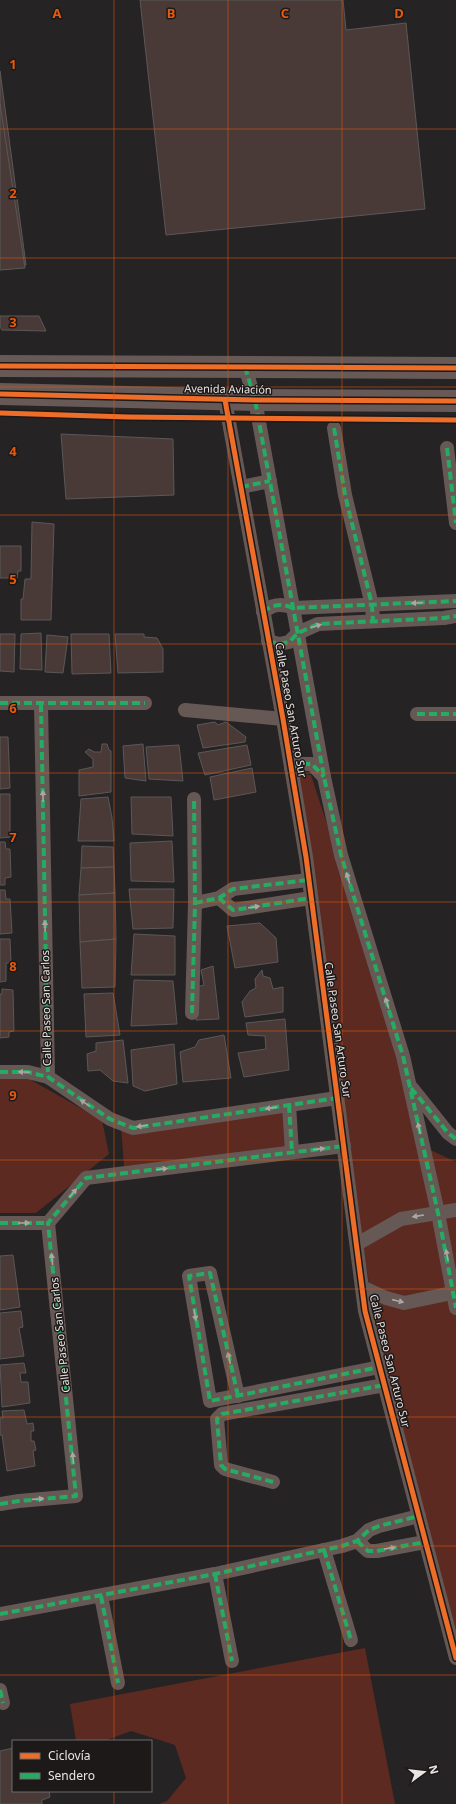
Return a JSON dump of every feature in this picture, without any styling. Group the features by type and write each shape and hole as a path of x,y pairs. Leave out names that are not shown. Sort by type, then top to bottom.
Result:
{"main road":[{"name":"Avenida Aviación","path":"0,366 456,368"},
{"name":"Avenida Aviación","path":"0,394 225,400 456,401"}],"street":[{"name":"Calle Paseo San Arturo Sur","path":"245,367 255,400 324,777 342,855 403,1056 455,1292 456,1308"},
{"name":"Calle Paseo San Arturo Sur","path":"225,400 283,719 306,857 365,1311 456,1658"},
{"path":"334,428 345,495 372,605 373,621"},
{"path":"447,448 456,523"},
{"path":"241,486 270,481"},
{"path":"263,612 269,607 278,605 286,605 293,608 456,601"},
{"path":"268,641 279,644 289,642 298,633 318,624 444,618 456,616"},
{"path":"0,703 145,703"},
{"name":"Calle Paseo San Carlos","path":"41,704 48,1077 110,1120 133,1128 337,1098"},
{"path":"185,710 283,719"},
{"path":"417,714 456,714"},
{"path":"291,768 300,764 312,764 324,777"},
{"path":"192,1013 195,903 194,799"},
{"path":"195,903 219,898 233,889 308,880"},
{"path":"219,898 233,910 311,898"},
{"path":"0,1072 28,1072 48,1077"},
{"path":"410,1086 448,1133 456,1139"},
{"path":"289,1105 292,1152"},
{"path":"0,1223 48,1223 86,1178 344,1146"},
{"path":"357,1244 401,1219 456,1210"},
{"name":"Calle Paseo San Carlos","path":"0,1504 76,1496 48,1223"},
{"path":"238,1396 210,1274 189,1276 210,1401 238,1396 380,1367"},
{"name":"Calle Paseo San Arturo Sur","path":"362,1287 386,1298 404,1303 455,1292"},
{"path":"273,1482 225,1469 221,1465 217,1418 222,1414 385,1385"},
{"path":"0,1614 215,1574 324,1550 357,1541 369,1530 374,1528 419,1516"},
{"path":"357,1541 368,1551 377,1551 426,1542"},
{"path":"324,1550 351,1640"},
{"path":"215,1574 232,1661"},
{"path":"101,1596 118,1683"}],"shaded area":[{"path":"295,775 311,775 369,959 396,1052 420,1145 456,1162 456,1647 384,1364 369,1283 339,1096"},
{"path":"22,1075 102,1120 109,1154 36,1213 0,1213 0,1076"},
{"path":"287,1108 291,1150 124,1166 121,1126"},
{"path":"365,1648 395,1804 159,1804 167,1801 186,1778 175,1745 131,1731 107,1740 76,1740 70,1704"}],"building":[{"path":"140,0 343,0 346,30 406,23 425,209 166,235"},
{"path":"0,71 26,265 0,267"},
{"path":"0,104 25,268 0,270"},
{"path":"0,316 39,316 46,331 2,330 0,327"},
{"path":"61,434 173,439 174,495 66,499"},
{"path":"32,522 54,524 51,620 21,620 21,599 23,599 25,579 31,579"},
{"path":"0,546 21,546 21,571 18,571 17,578 0,578"},
{"path":"41,633 42,670 20,669 21,634"},
{"path":"0,634 15,634 14,672 0,671"},
{"path":"71,634 109,634 111,673 72,674"},
{"path":"115,634 144,634 144,637 157,638 163,649 163,672 118,673"},
{"path":"47,635 68,637 63,673 45,672"},
{"path":"215,722 218,725 226,722 246,737 245,742 203,748 197,725"},
{"path":"0,737 8,737 10,788 0,789"},
{"path":"102,744 107,744 109,750 111,751 111,792 79,796 79,770 93,767 93,759 85,752 89,749 94,752 101,752"},
{"path":"143,744 146,781 125,778 123,746"},
{"path":"179,745 183,781 149,779 146,747"},
{"path":"247,745 251,765 205,775 198,753"},
{"path":"252,768 256,792 214,800 210,777"},
{"path":"0,794 10,794 10,837 0,838"},
{"path":"108,797 114,841 78,841 81,799"},
{"path":"131,797 171,797 173,836 132,834"},
{"path":"172,841 174,882 131,881 130,843"},
{"path":"0,842 5,842 6,849 10,849 11,877 5,878 5,885 0,885"},
{"path":"82,846 113,847 114,867 81,868"},
{"path":"114,867 115,893 79,895 81,868"},
{"path":"129,889 174,889 173,928 133,929"},
{"path":"0,890 5,890 6,899 10,899 12,933 0,934"},
{"path":"115,893 116,939 80,942 79,895"},
{"path":"260,923 276,938 278,962 235,968 227,926"},
{"path":"134,934 175,936 175,975 131,975"},
{"path":"0,939 10,939 11,963 6,963 6,981 0,982"},
{"path":"116,939 115,987 82,988 80,942"},
{"path":"213,966 219,1019 196,1020 197,987 204,985 201,970"},
{"path":"262,970 263,976 270,978 273,989 283,987 283,1012 245,1017 242,1002 250,991 256,988 255,979"},
{"path":"134,980 173,981 177,1024 131,1026"},
{"path":"2,989 13,990 14,1031 9,1032 9,1037 0,1038 0,994 2,994"},
{"path":"113,993 120,1035 86,1037 84,994"},
{"path":"285,1019 289,1070 244,1077 238,1053 266,1049 265,1036 248,1035 246,1023"},
{"path":"224,1035 231,1078 183,1082 180,1052 195,1047 199,1040"},
{"path":"123,1040 128,1083 113,1081 100,1070 88,1071 87,1054 96,1051 96,1043"},
{"path":"174,1044 177,1084 145,1091 133,1086 131,1050"},
{"path":"13,1255 20,1307 0,1310 0,1256"},
{"path":"21,1311 23,1327 19,1328 24,1356 0,1359 0,1313"},
{"path":"24,1363 26,1373 20,1373 21,1382 28,1382 30,1403 2,1407 0,1365"},
{"path":"24,1410 27,1424 33,1423 34,1431 31,1431 31,1441 34,1441 36,1450 33,1451 35,1466 7,1471 2,1435 0,1435 0,1418 3,1418 2,1411"},
{"path":"12,1748 12,1792 49,1792 50,1797 42,1800 42,1804 0,1804 0,1751"}],"marked path":[{"path":"245,367 255,400 324,777 341,855 403,1056 438,1213 456,1308"},
{"path":"334,428 345,495 372,605 373,621"},
{"path":"447,448 456,523"},
{"path":"241,487 270,481"},
{"path":"263,612 270,607 278,605 285,605 293,608 456,601"},
{"path":"268,641 279,644 289,642 298,633 318,624 444,618 456,616"},
{"path":"0,703 145,703"},
{"path":"41,704 48,1077"},
{"path":"417,714 456,714"},
{"path":"291,768 300,764 312,764 324,777"},
{"path":"192,1013 195,903 194,799"},
{"path":"195,903 219,898 233,889 308,880"},
{"path":"219,898 233,910 311,898"},
{"path":"0,1072 28,1072 48,1077 110,1119 133,1128 337,1098"},
{"path":"411,1088 448,1133 456,1139"},
{"path":"289,1105 292,1152"},
{"path":"0,1504 76,1496 48,1223 86,1178 344,1146"},
{"path":"0,1223 48,1223"},
{"path":"238,1396 210,1273 189,1276 210,1401 231,1397 253,1393 380,1367"},
{"path":"273,1482 225,1469 221,1465 217,1419 222,1414 385,1385"},
{"path":"0,1614 215,1574 342,1546 357,1541 369,1530 379,1526 419,1516"},
{"path":"357,1541 368,1551 377,1551 425,1542"},
{"path":"324,1550 351,1640"},
{"path":"215,1574 232,1661"},
{"path":"101,1596 118,1683"},
{"path":"0,1690 3,1703"}],"cycle path":[{"path":"0,366 456,368"},
{"path":"0,394 255,400 456,401"},
{"path":"225,400 283,719 306,857 365,1311 456,1658"},
{"path":"0,413 128,417 456,420"}]}
